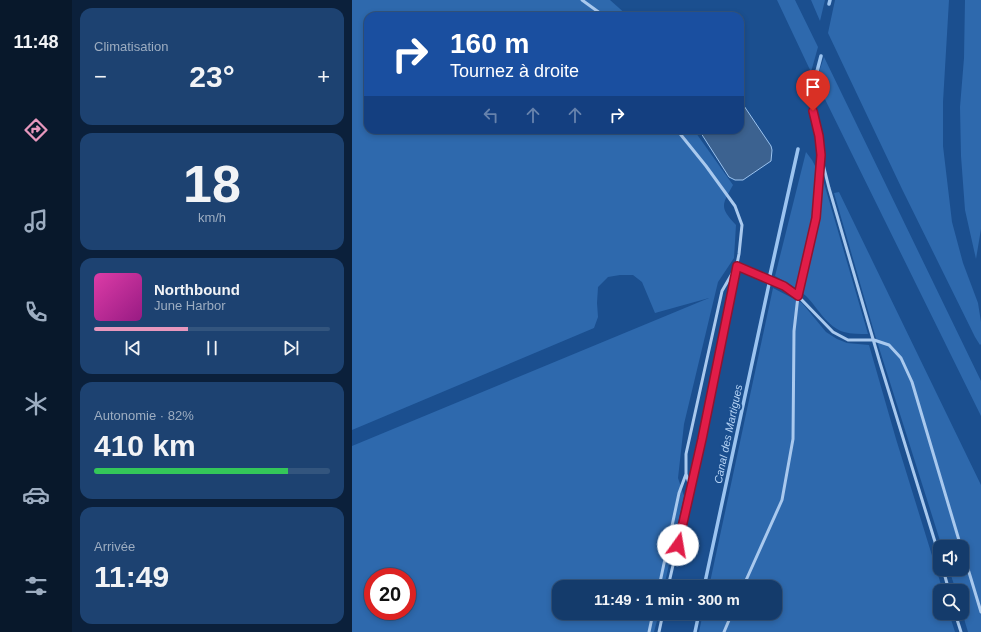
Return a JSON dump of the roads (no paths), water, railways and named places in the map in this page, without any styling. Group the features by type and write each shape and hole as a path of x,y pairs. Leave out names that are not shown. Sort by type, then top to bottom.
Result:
{"lane":[{"path":"582,0 598,12"},
{"path":"810,99 819,136 821,155 874,340 935,540"},
{"path":"670,580 702,439 737,266 742,225 735,206 680,134"},
{"path":"746,580 782,500 793,439 794,331 798,296 816,218 821,155"},
{"path":"737,266 784,286 798,296 833,332 848,340 874,340 889,345 901,358 912,382 960,540"},
{"path":"691,489 686,474 686,454 722,290 737,266"},
{"path":"660,580 679,493 686,474"},
{"path":"969,572 981,612"},
{"path":"649,632 652,620"},
{"path":"659,632 662,620"},
{"path":"724,632 729,620"},
{"path":"957,620 961,632"}],"waterway":[{"name":"Canal des Martigues","path":"829,4 830,0"},
{"name":"Canal des Martigues","path":"815,79 821,56"},
{"name":"Canal des Martigues","path":"770,275 798,149"},
{"name":"Canal des Martigues","path":"706,580 769,284"},
{"name":"Canal des Martigues","path":"695,632 698,620"}]}
